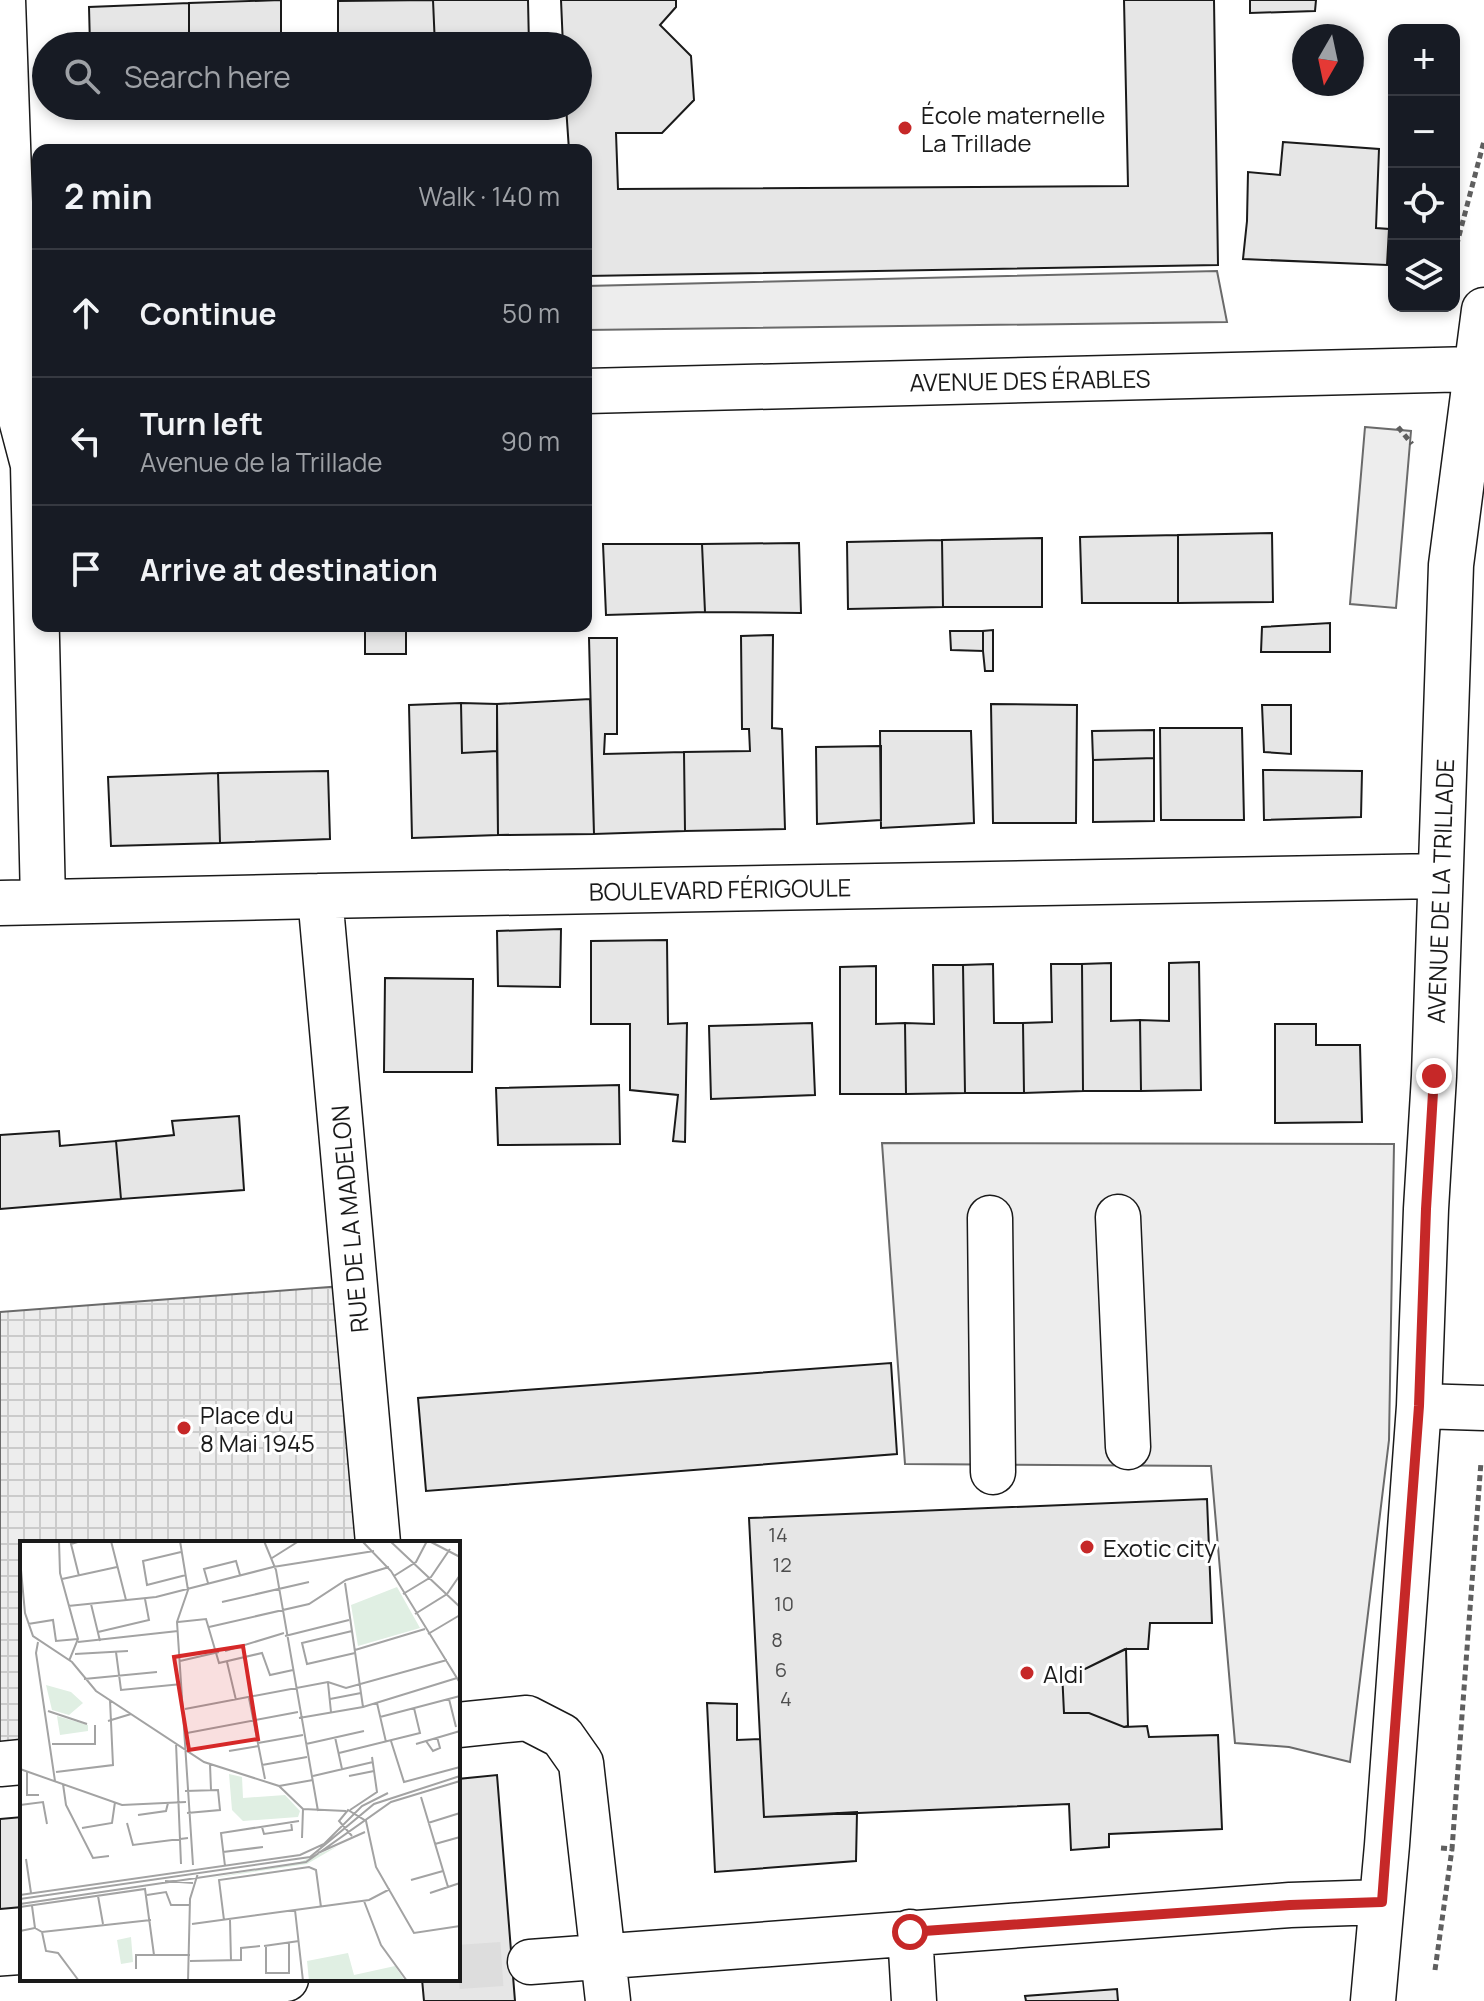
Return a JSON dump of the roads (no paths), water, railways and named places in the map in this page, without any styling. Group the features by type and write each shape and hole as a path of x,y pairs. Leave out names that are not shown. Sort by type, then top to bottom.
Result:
{"street":[{"path":"3,0 18,404 32,461"},
{"name":"AVENUE DE LA TRILLADE","path":"1373,2001 1419,1406 1451,565 1484,310"},
{"name":"AVENUE DES ÉRABLES","path":"592,391 1475,369"},
{"path":"37,632 43,902"},
{"name":"BOULEVARD FÉRIGOULE","path":"0,903 1440,876"},
{"name":"RUE DE LA MADELON","path":"320,896 378,1541"},
{"path":"1118,1217 1128,1447"},
{"path":"990,1218 993,1472"},
{"path":"1419,1406 1484,1408"},
{"path":"460,1725 527,1718 562,1736 581,1763 608,2001"},
{"path":"0,1764 20,1762"},
{"path":"530,1962 1274,1906 1382,1902"},
{"path":"910,1932 914,2001"},
{"path":"0,1999 257,1981"}],"tunnel":[{"path":"460,1967 530,1962"}],"place":[{"name":"École maternelle La Trillade","path":"905,128"},
{"name":"Place du 8 Mai 1945","path":"184,1428"},
{"name":"Exotic city","path":"1087,1547"},
{"name":"Aldi","path":"1027,1673"}]}
